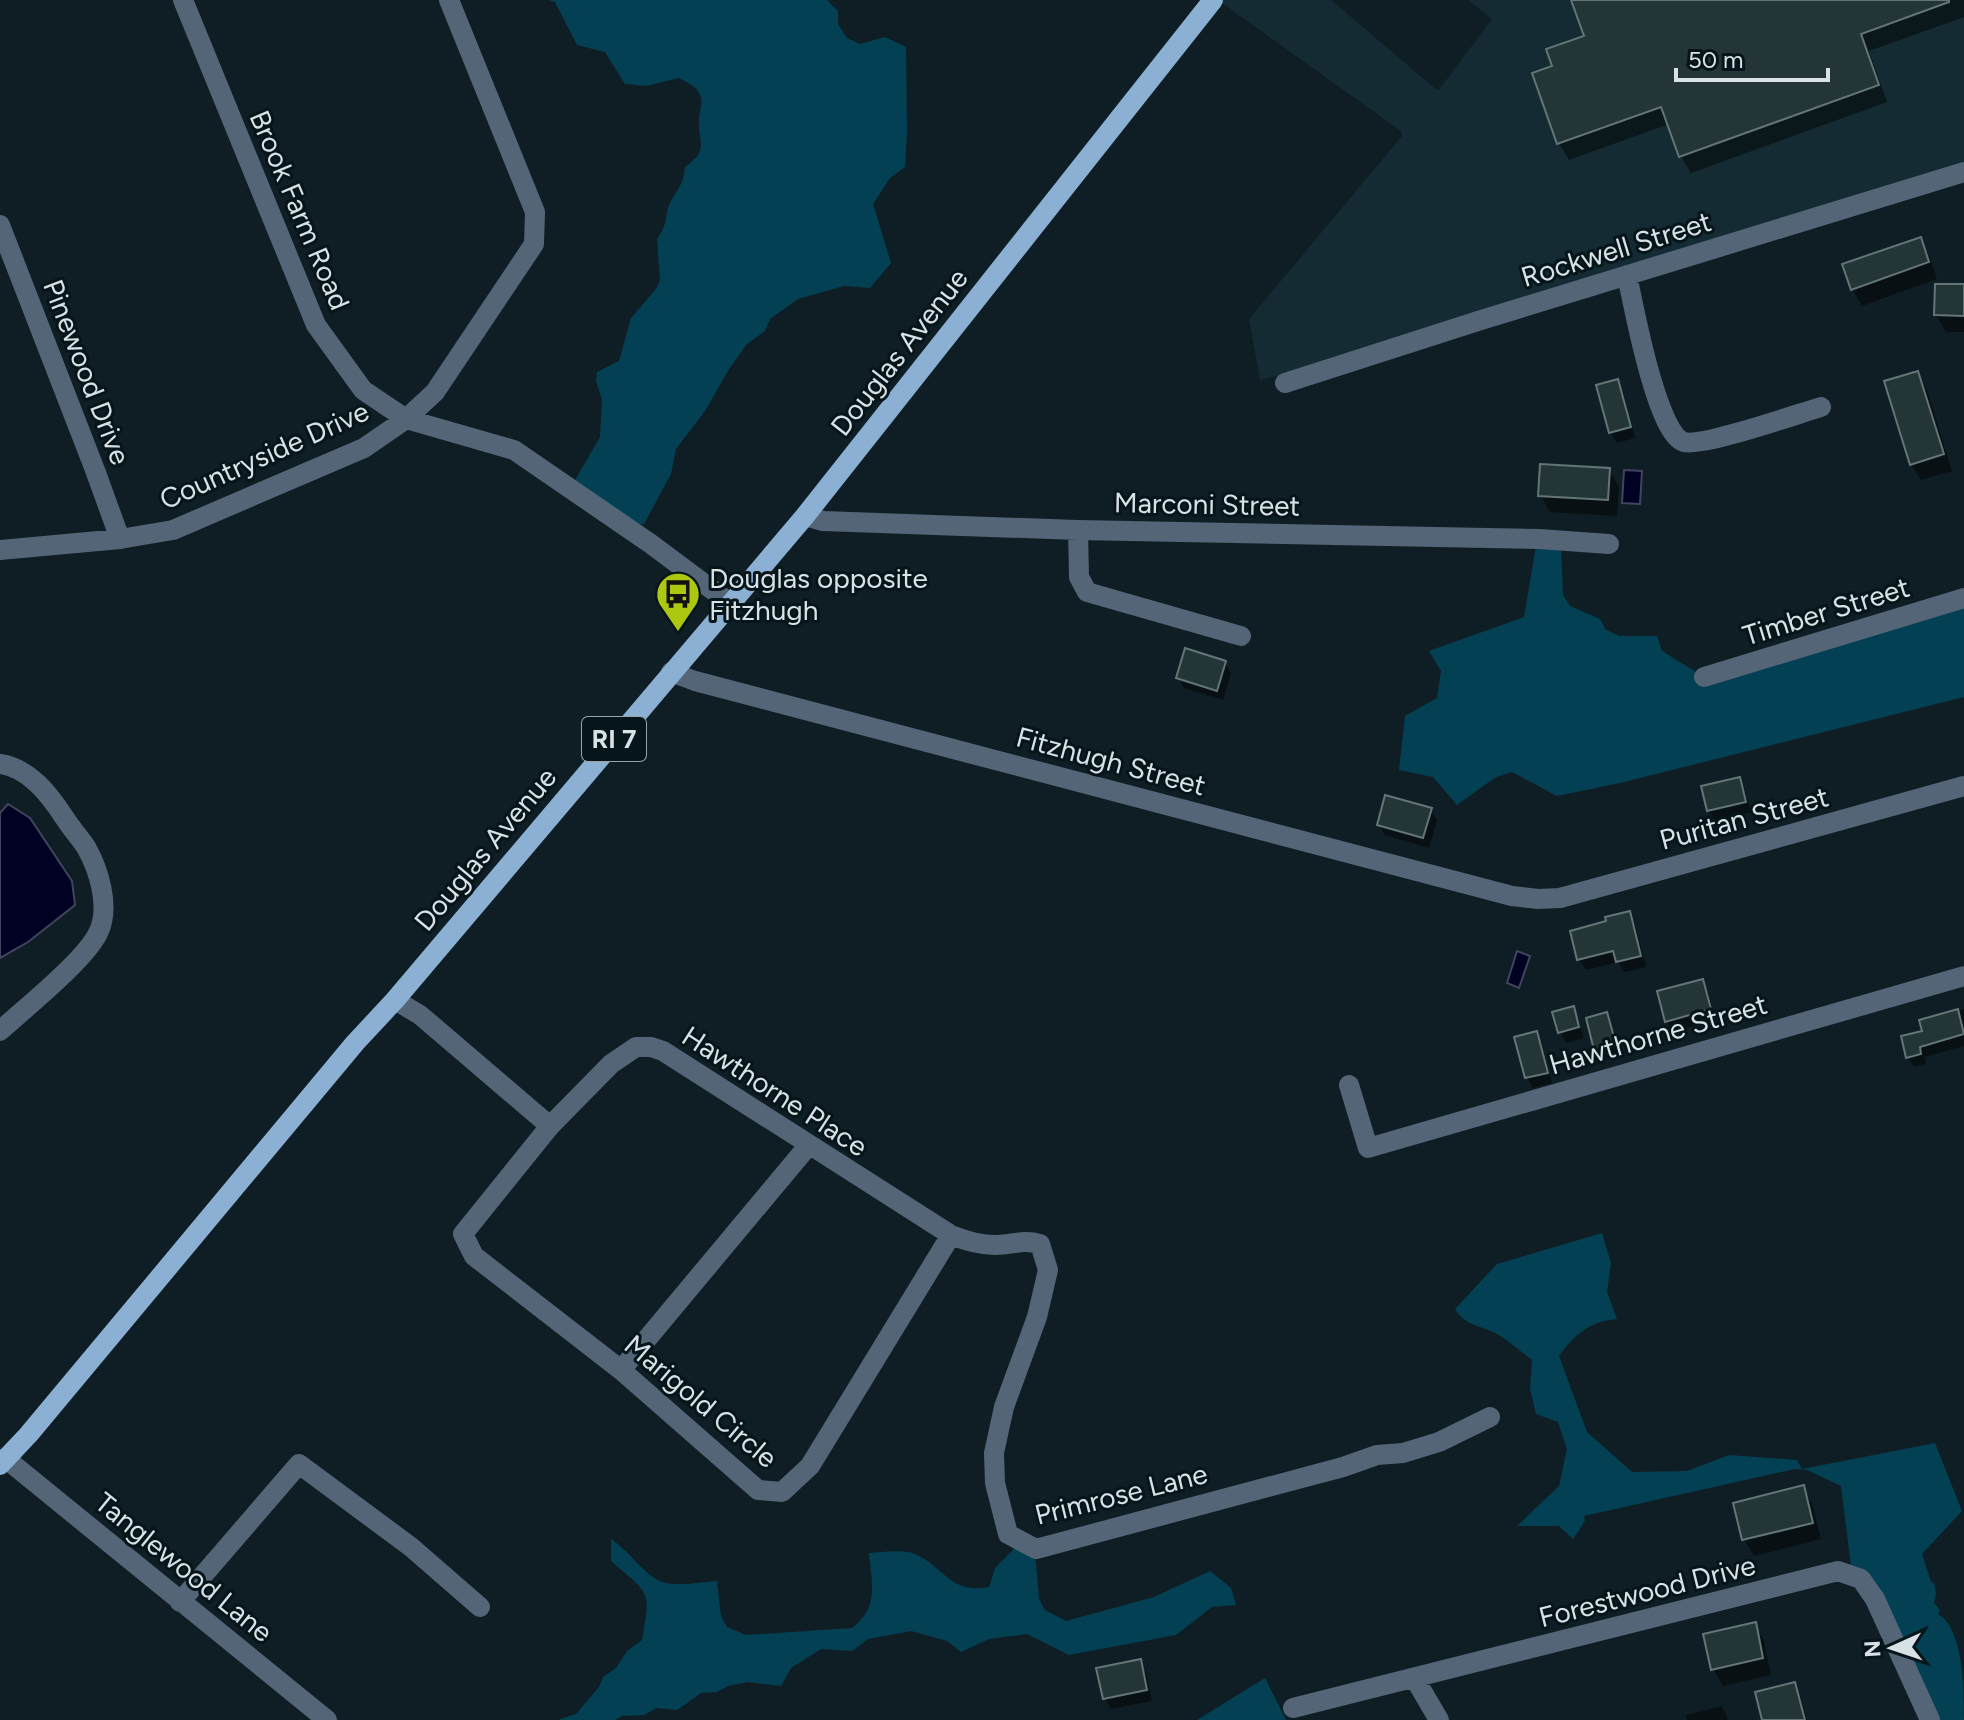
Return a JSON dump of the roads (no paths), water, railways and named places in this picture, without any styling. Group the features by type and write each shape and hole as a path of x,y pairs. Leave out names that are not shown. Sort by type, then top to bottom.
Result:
{"main road":[{"name":"Douglas Avenue","path":"2,1462 29,1434 355,1043 395,1000 805,516 1213,0"}],"street":[{"name":"Brook Farm Road","path":"183,0 316,325 363,390 406,419 514,450 651,544 730,603"},
{"name":"Countryside Drive","path":"0,550 120,539 173,530 364,448 406,419 435,392 534,244 535,212 449,0"},
{"name":"Rockwell Street","path":"1285,383 1964,172"},
{"name":"Pinewood Drive","path":"0,225 120,539"},
{"path":"1627,275 1659,404 1672,432 1684,442 1707,441 1821,407"},
{"name":"Marconi Street","path":"805,516 823,521 1078,530 1539,539 1609,544"},
{"path":"1078,530 1079,577 1087,592 1241,636"},
{"name":"Timber Street","path":"1704,677 1964,598"},
{"name":"Fitzhugh Street","path":"671,672 695,681 1512,896 1538,899"},
{"path":"0,764 12,765 51,797 86,848 97,875 103,912 100,929 89,949 0,1031"},
{"name":"Puritan Street","path":"1538,899 1560,898 1964,786"},
{"name":"Hawthorne Street","path":"1349,1085 1368,1148 1964,976"},
{"path":"395,1000 420,1015 550,1126"},
{"name":"Hawthorne Place","path":"550,1126 611,1064 636,1047 651,1047 663,1051 951,1235 975,1244 998,1245 1026,1240 1040,1244"},
{"name":"Marigold Circle","path":"550,1126 463,1234 474,1256 621,1370 758,1490 782,1492 810,1466 951,1235"},
{"path":"621,1370 808,1146"},
{"name":"Primrose Lane","path":"1040,1244 1048,1270 1037,1317 1004,1407 994,1453 995,1483 1008,1534 1036,1549 1343,1467 1377,1455 1403,1453 1439,1442 1490,1417"},
{"name":"Tanglewood Lane","path":"2,1462 233,1641 327,1720"},
{"path":"180,1602 299,1464 411,1547 480,1607"},
{"name":"Forestwood Drive","path":"1293,1708 1838,1571 1861,1579 1875,1599 1930,1720"},
{"path":"1415,1679 1439,1720"}],"place":[{"name":"Douglas opposite Fitzhugh","path":"678,633"}]}
